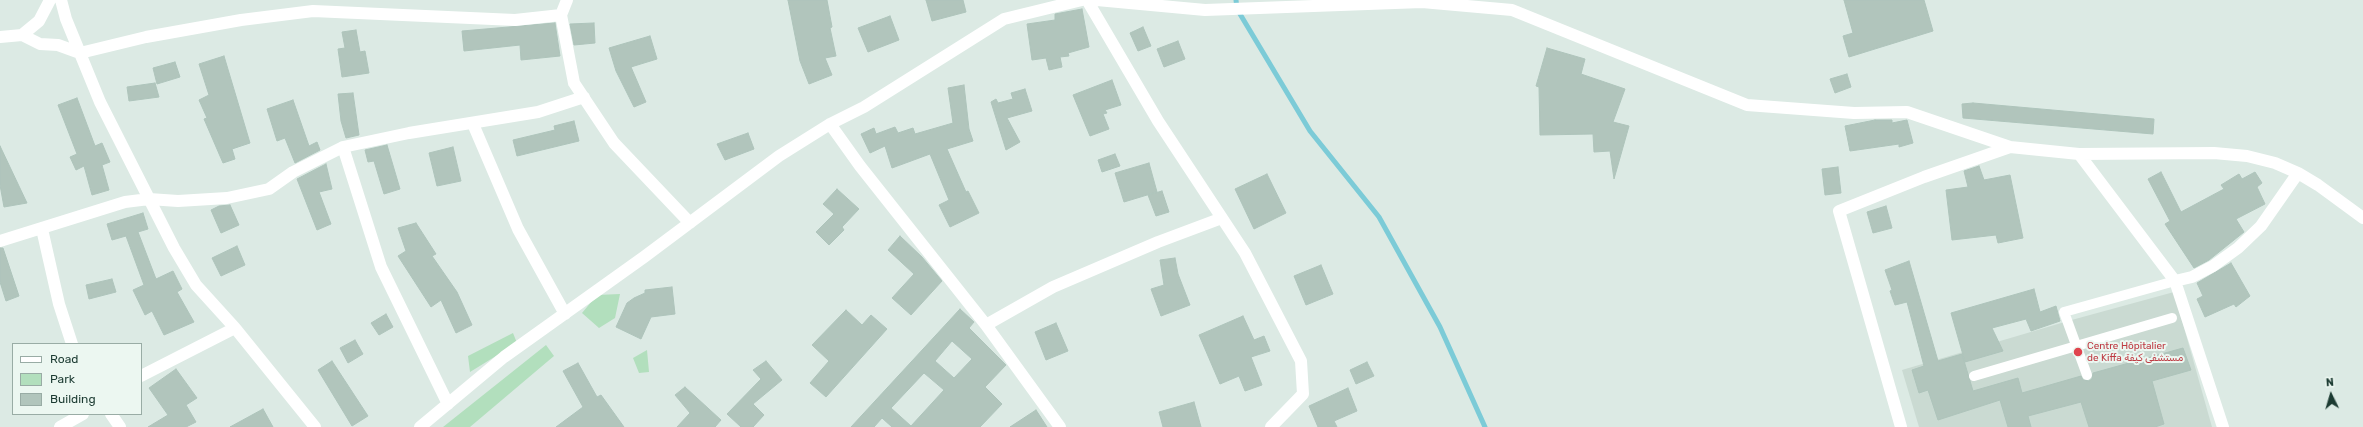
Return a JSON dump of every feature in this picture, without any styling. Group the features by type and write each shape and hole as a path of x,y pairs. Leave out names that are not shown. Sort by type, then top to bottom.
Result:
{"street":[{"path":"22,35 39,21 50,0"},
{"path":"61,0 66,19 100,102 174,248 196,285 235,328 315,427"},
{"path":"567,0 561,15 574,83 614,143 690,223"},
{"path":"420,427 504,357 690,223 778,156 830,124 864,107 1004,19 1082,0"},
{"path":"1087,0 1158,121 1245,253 1301,361 1303,394 1271,427"},
{"path":"1097,0 1204,10 1422,2 1512,10 1747,105 1854,113 1907,112 2010,146 2079,154 2214,153 2261,160 2298,173 2318,184 2363,218"},
{"path":"0,37 22,35 40,44 58,45 80,53 146,37 219,24 313,11 515,20 561,15"},
{"path":"0,241 125,202 149,199 178,202 227,198 269,189 293,172 343,147 409,133 473,124 538,112 584,97"},
{"path":"473,124 518,228 565,314"},
{"path":"830,124 860,166 986,325 1060,427"},
{"path":"1902,427 1839,211 1924,177 2010,146"},
{"path":"343,147 381,267 448,404"},
{"path":"2079,154 2175,281 2223,427"},
{"path":"2175,281 2192,277 2213,266 2238,248 2261,226 2298,173"},
{"path":"986,325 1053,287 1158,242 1222,218"},
{"path":"42,229 59,304 72,343"},
{"path":"142,375 235,328"},
{"path":"60,427 81,415"},
{"path":"112,415 120,427"}],"lane":[{"path":"2087,375 2064,312 2175,281"},
{"path":"1974,376 2172,318"}],"shaded area":[{"name":"Centre Hôpitalier de Kiffa مستشفى كيفة","path":"2174,292 2212,427 1919,427 1902,370 2068,321"}],"green space":[{"path":"620,294 615,318 599,328 582,313 597,295"},
{"path":"513,333 517,343 470,372 468,356"},
{"path":"546,345 554,356 470,427 443,427"},
{"path":"647,350 649,372 639,373 633,358"}],"building":[{"path":"788,0 827,0 832,27 830,28 836,56 825,58 832,75 809,84 800,61"},
{"path":"926,0 963,0 966,12 932,21"},
{"path":"1844,0 1924,0 1933,31 1849,57 1843,36 1853,33"},
{"path":"1082,9 1089,47 1068,53 1069,56 1060,57 1062,67 1049,70 1046,58 1032,60 1027,24 1055,20 1055,14"},
{"path":"890,16 899,40 868,52 858,28"},
{"path":"555,23 560,56 521,60 520,45 464,51 462,31"},
{"path":"594,23 595,43 574,45 570,24"},
{"path":"1143,27 1151,46 1138,51 1130,33"},
{"path":"356,30 360,52 365,51 369,73 342,77 338,49 345,48 342,32"},
{"path":"650,36 657,59 631,67 646,102 634,107 616,71 609,48"},
{"path":"1178,41 1185,59 1164,67 1157,49"},
{"path":"1547,48 1585,59 1581,74 1625,89 1613,122 1629,126 1614,179 1610,151 1594,152 1593,134 1540,135 1539,87 1536,86"},
{"path":"224,56 250,143 232,149 235,159 223,163 204,119 207,118 199,100 209,95 199,64"},
{"path":"175,62 180,77 157,84 153,68"},
{"path":"1847,74 1851,87 1835,93 1830,79"},
{"path":"1112,80 1121,105 1105,110 1107,113 1103,114 1109,129 1090,136 1073,95"},
{"path":"155,83 159,97 129,101 127,87"},
{"path":"964,85 969,129 973,141 947,149 966,192 968,191 979,213 950,227 939,205 949,200 930,154 892,168 885,146 870,153 861,134 874,128 876,134 895,127 898,133 913,128 915,134 953,123 948,88"},
{"path":"1025,89 1032,111 1007,118 1020,142 1006,150 991,102 996,99 998,103 1013,99 1011,93"},
{"path":"353,93 359,135 346,138 341,121 338,94"},
{"path":"77,98 95,146 102,143 110,162 102,165 109,190 92,195 84,166 76,170 70,157 77,154 58,105"},
{"path":"293,100 309,146 317,142 320,150 295,163 285,138 277,141 267,109"},
{"path":"1973,103 2154,119 2153,134 1963,118 1962,104"},
{"path":"1875,120 1892,120 1892,123 1907,120 1913,143 1899,147 1899,144 1850,151 1845,126"},
{"path":"574,121 579,141 517,156 513,140 555,130 554,126"},
{"path":"748,133 754,149 725,160 717,144"},
{"path":"387,145 400,189 384,194 374,161 368,162 365,150"},
{"path":"0,146 27,203 4,207 0,185"},
{"path":"453,147 461,181 437,186 429,153"},
{"path":"1115,154 1120,166 1102,172 1098,160"},
{"path":"1149,163 1157,192 1124,202 1115,173"},
{"path":"326,164 332,189 319,192 331,224 317,230 297,179"},
{"path":"1979,166 1984,180 2010,175 2023,238 1998,243 1996,235 1952,240 1946,190 1968,187 1964,171"},
{"path":"1838,167 1841,193 1825,195 1822,169"},
{"path":"2161,172 2181,212 2224,189 2221,185 2239,174 2242,179 2255,172 2262,183 2257,187 2265,204 2236,219 2244,232 2209,260 2194,268 2165,224 2170,221 2148,179"},
{"path":"1267,174 1286,213 1254,229 1235,189"},
{"path":"837,189 859,209 842,227 844,230 829,245 816,232 834,214 823,204"},
{"path":"1162,191 1169,212 1156,216 1148,195"},
{"path":"230,205 239,225 221,233 211,210 219,206"},
{"path":"1886,206 1892,228 1873,233 1867,212"},
{"path":"143,213 148,229 138,232 156,279 173,271 182,289 177,292 194,322 164,335 152,311 145,315 133,290 144,285 126,236 112,240 107,224"},
{"path":"416,223 436,254 432,256 457,292 472,325 456,333 441,300 431,307 398,256 406,251 398,228"},
{"path":"900,236 922,257 942,281 911,315 892,298 914,274 888,250"},
{"path":"237,246 245,265 221,276 212,258"},
{"path":"0,248 3,248 19,296 6,301 0,282"},
{"path":"1175,258 1178,274 1190,305 1161,316 1151,289 1164,285 1160,260"},
{"path":"1909,261 1938,361 1962,354 1973,391 2018,378 2022,393 2081,376 2083,380 2089,381 2092,379 2093,373 2183,348 2191,370 2152,381 2164,424 2155,427 2089,427 2081,402 2028,416 2031,427 2008,427 2000,400 1938,420 1928,390 1919,393 1912,370 1924,366 1907,302 1895,305 1890,291 1892,290 1885,270"},
{"path":"2231,263 2250,296 2236,307 2234,304 2205,317 2197,299 2203,296 2197,283"},
{"path":"1321,265 1333,294 1306,305 1294,276"},
{"path":"112,279 116,292 89,299 86,285"},
{"path":"672,287 675,314 651,317 641,339 616,327 627,303 645,293 645,290"},
{"path":"2034,289 2040,312 2056,306 2060,321 2031,331 2026,319 1992,328 2003,351 1965,362 1951,313"},
{"path":"960,309 974,322 969,328 1006,365 985,387 1002,404 980,427 892,427 882,418 874,427 851,427","holes":["952,341 972,359 954,378 935,361","924,373 944,390 911,426 891,408"]},
{"path":"846,310 862,325 871,315 887,329 826,397 810,383 829,361 812,345"},
{"path":"386,314 393,327 379,335 371,323"},
{"path":"1243,316 1254,340 1264,336 1270,351 1251,357 1262,385 1245,391 1239,376 1220,384 1199,335"},
{"path":"1056,323 1068,351 1046,360 1035,332"},
{"path":"355,340 363,354 348,363 340,348"},
{"path":"332,361 368,416 352,426 318,370"},
{"path":"766,361 782,380 753,404 764,415 753,427 741,427 727,414 761,379 753,370"},
{"path":"1367,362 1374,376 1356,384 1350,370"},
{"path":"578,363 597,397 601,395 624,427 556,427 583,407 563,371"},
{"path":"176,369 197,398 186,405 196,422 186,427 148,427 168,415 149,388"},
{"path":"685,387 721,420 715,427 677,427 690,413 675,395"},
{"path":"1348,388 1357,411 1334,421 1337,427 1318,427 1309,406"},
{"path":"1194,402 1201,427 1163,427 1159,412"},
{"path":"263,409 273,427 230,427"},
{"path":"1036,410 1047,427 1010,427"}],"waterway":[{"path":"1236,0 1237,9 1310,131 1379,217 1440,327 1485,427"}],"place":[{"name":"Centre Hôpitalier de Kiffa مستشفى كيفة","path":"2078,352"}]}
